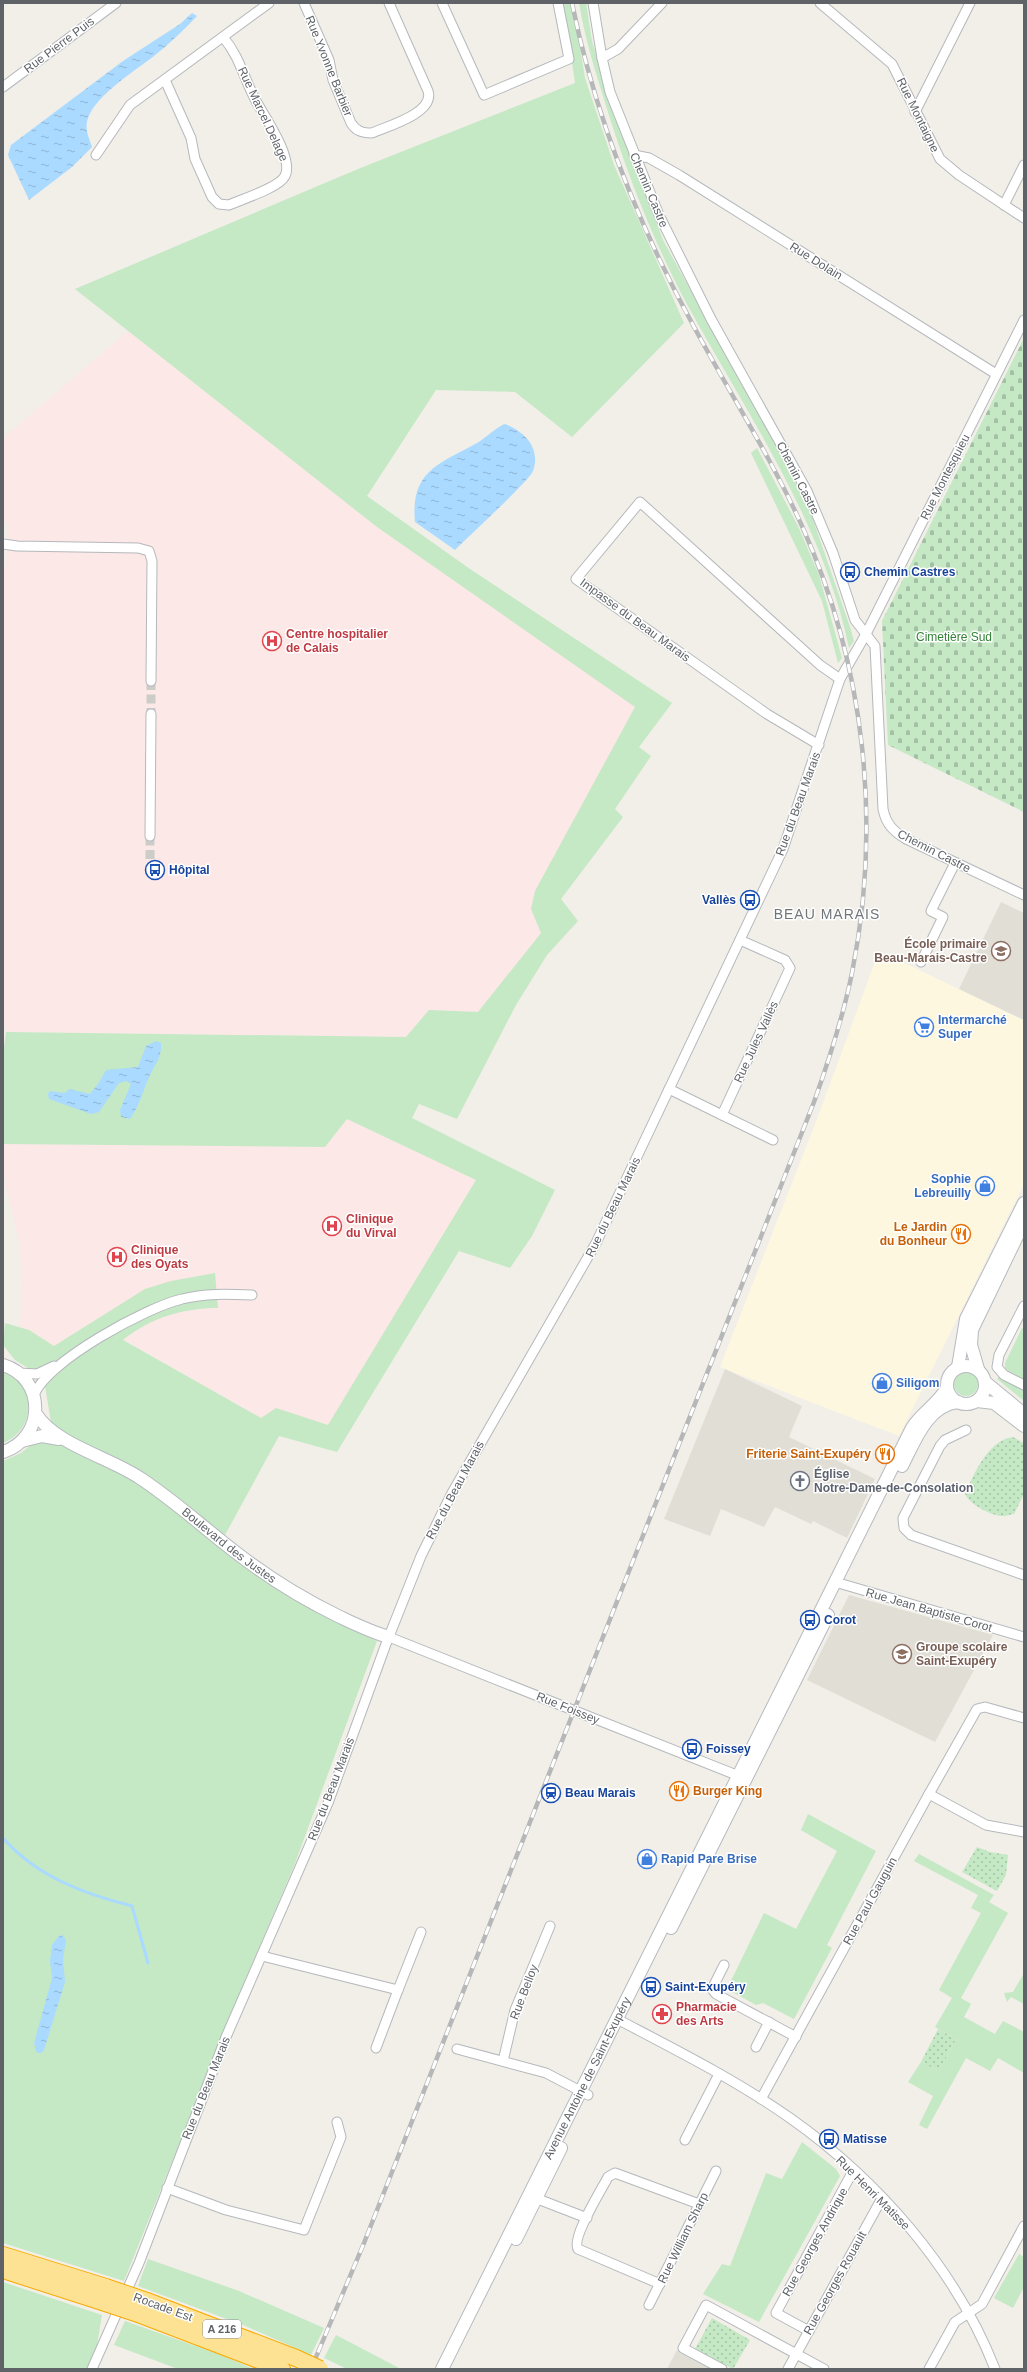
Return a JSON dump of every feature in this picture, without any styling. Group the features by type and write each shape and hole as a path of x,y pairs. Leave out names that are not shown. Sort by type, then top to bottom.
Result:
{"highway":[{"name":"Rocade Est","path":"3,2255 104,2295 296,2358 320,2369"},
{"name":"Rocade Est","path":"3,2270 104,2295"},
{"name":"Rocade Est","path":"144,2308 282,2369"}],"main road":[{"path":"1024,1203 966,1319 958,1367 949,1376 947,1388 951,1397 958,1402 968,1404 977,1401 994,1403 1024,1426"},
{"path":"1024,1222 972,1330 971,1345 978,1369 985,1382 1024,1414"},
{"path":"3,1452 21,1442 32,1428 36,1414 34,1395 29,1384 19,1373 5,1363"},
{"path":"958,1367 970,1366 978,1369"},
{"path":"977,1401 983,1394 985,1382"},
{"name":"Avenue Antoine de Saint-Exupéry","path":"451,2369 533,2197 839,1583 912,1428 918,1418 941,1398 947,1388"},
{"name":"Avenue Antoine de Saint-Exupéry","path":"839,1583 922,1427 941,1409 958,1402"},
{"name":"Boulevard des Justes","path":"36,1414 49,1430 139,1477 253,1566 294,1593 347,1620 389,1637"},
{"name":"Boulevard des Justes","path":"21,1442 46,1436 75,1444"},
{"name":"Avenue Antoine de Saint-Exupéry","path":"442,2369 533,2197"}],"street":[{"name":"Rue Pierre Puis","path":"3,87 116,3"},
{"path":"96,155 130,105 268,3"},
{"name":"Rue Yvonne Barbier","path":"304,3 328,60 333,80 351,123 355,128 366,133 372,133 422,111 429,99 428,91 389,3"},
{"path":"442,3 484,95 569,59 558,3"},
{"name":"Chemin Castre","path":"593,3 602,58 610,92 634,155 681,263 813,503 833,553 855,620 871,638 875,646 883,809 887,822 900,835 955,863 1024,895"},
{"path":"602,58 618,49 662,3"},
{"name":"Rue Montaigne","path":"820,3 892,64 940,159 953,171 1024,218"},
{"path":"915,112 970,3"},
{"name":"Rue Marcel Delage","path":"165,80 190,138 195,159 215,201 222,205 229,205 280,182 286,174 287,163 267,117 256,101 235,52 223,37"},
{"name":"Rue Dolain","path":"634,155 658,162 996,374"},
{"path":"1004,205 1024,165"},
{"name":"Rue Montesquieu","path":"866,634 1024,320"},
{"name":"Impasse du Beau Marais","path":"819,745 767,714 576,579 640,502 820,665 840,679"},
{"path":"3,544 17,546 138,548 149,551 152,561 151,681"},
{"path":"3,548 17,546"},
{"name":"Rue du Beau Marais","path":"92,2369 134,2275 219,2055 328,1803 389,1637 421,1556 444,1507 588,1258 788,839 840,679 866,634"},
{"path":"150,836 151,714"},
{"path":"921,962 943,917 931,911 955,863"},
{"name":"Rue Jules Vallès","path":"722,1115 790,968 784,960 740,940"},
{"path":"669,1089 773,1140"},
{"path":"19,1373 37,1374 70,1358 133,1318 167,1303 206,1295 252,1295"},
{"path":"1024,1306 999,1355 997,1367 999,1372 1024,1385"},
{"path":"34,1395 43,1380 70,1358"},
{"path":"966,1430 945,1440 940,1446 903,1518 904,1528 911,1535 1024,1575"},
{"name":"Rue Jean Baptiste Corot","path":"839,1583 1024,1637"},
{"name":"Rue Foissey","path":"389,1637 742,1778"},
{"name":"Rue Paul Gauguin","path":"761,2099 977,1709 985,1708 1024,1718"},
{"path":"929,1794 986,1825 1024,1832"},
{"name":"Rue Belloy","path":"503,2061 517,2005 550,1926"},
{"path":"376,2048 421,1932"},
{"path":"262,1956 398,1990"},
{"path":"724,1965 712,1989 716,1994 796,2037"},
{"name":"Rue Henri Matisse","path":"621,2021 719,2074 761,2099 806,2130 854,2170 882,2198 931,2256 968,2314 995,2369"},
{"path":"756,2047 769,2022"},
{"path":"457,2050 503,2061 546,2074 584,2094"},
{"path":"685,2140 719,2074"},
{"path":"167,2188 226,2210 304,2230 341,2138 337,2122"},
{"name":"Rue Georges Andrique","path":"809,2331 776,2313 854,2170"},
{"name":"Rue William Sharp","path":"649,2305 716,2171"},
{"path":"660,2284 582,2251 576,2242 587,2218 608,2177 619,2174 699,2204"},
{"path":"533,2197 587,2218"},
{"name":"Rue Georges Rouault","path":"788,2369 882,2198"},
{"path":"929,2369 955,2322 982,2304 1024,2226"},
{"path":"722,2369 683,2348 706,2305 824,2369"}],"shaded area":[{"name":"Centre hospitalier de Calais","path":"128,331 377,527 636,707 535,891 531,909 541,933 478,1012 429,1010 406,1037 6,1032 3,1023 3,575 7,560 7,524 3,516 3,438"},
{"name":"École primaire Beau-Marais-Castre","path":"1001,902 1024,913 1024,1020 959,989"},
{"path":"879,951 1024,1020 1024,1184 899,1436 720,1367 816,1122"},
{"name":"Clinique du Virval","path":"347,1119 476,1180 328,1426 277,1408 261,1418 123,1339 159,1317 204,1308 217,1308 145,1289 54,1346 20,1327 22,1282 19,1241 3,1173 3,1144 325,1147"},
{"path":"725,1369 802,1406 789,1437 875,1479 847,1538 813,1521 811,1524 775,1507 764,1527 721,1509 710,1536 664,1519"},
{"name":"Groupe scolaire Saint-Exupéry","path":"849,1595 993,1635 935,1742 807,1680"},
{"path":"677,2350 698,2361 712,2369 667,2369"}],"green space":[{"path":"563,3 573,3 585,78 614,165 684,323 572,437 515,392 436,390 367,496 470,569 672,703 639,747 651,756 615,809 623,817 561,899 578,921 547,955 516,1005 457,1119 419,1104 412,1118 555,1190 532,1236 510,1268 459,1251 337,1452 279,1436 219,1546 274,1588 315,1611 377,1641 294,1866 243,1985 124,2281 3,2243 3,1461 21,1453 37,1440 68,1447 51,1422 45,1386 28,1368 15,1360 3,1345 5,1323 29,1330 54,1346 145,1289 171,1281 215,1273 218,1308 205,1308 180,1312 156,1320 133,1332 123,1340 261,1418 276,1408 328,1425 476,1180 347,1119 325,1147 3,1144 3,1056 6,1032 406,1037 429,1010 478,1012 541,933 531,909 535,891 635,707 377,527 75,289 358,169 575,83"},
{"path":"579,3 586,3 592,41 610,102 663,240 808,505 851,630 854,641 849,648 837,602 822,558 803,515 760,431 689,308 665,260 643,210 624,160 603,96 581,16"},
{"name":"Cimetière Sud","path":"1024,338 1024,812 888,745 882,621"},
{"path":"757,448 798,526 819,575 842,658 838,663 822,601 751,453"},
{"path":"1022,1328 1024,1329 1024,1379 1005,1369 1005,1363"},
{"path":"3,1372 14,1378 22,1386 27,1396 28,1407 27,1418 22,1428 14,1437 3,1443"},
{"path":"966,1372 974,1376 978,1384 974,1392 966,1396 958,1392 954,1384 958,1376"},
{"path":"999,1376 1024,1388 1024,1401 997,1379"},
{"path":"1013,1437 1024,1443 1024,1494 1014,1514 999,1516 976,1506 967,1498 965,1494 983,1459 989,1451 1004,1439"},
{"path":"808,1814 876,1851 827,1945 832,1948 794,2019 763,2003 756,2005 727,1989 764,1913 796,1929 837,1851 801,1830"},
{"path":"977,1847 990,1852 1008,1855 1006,1875 997,1891 962,1872"},
{"path":"919,1854 994,1895 989,1902 1008,1913 961,1998 971,2004 964,2017 995,2034 1003,2021 1024,2032 1024,2073 998,2058 990,2071 966,2058 927,2129 919,2125 933,2096 908,2082 921,2062 939,2071 956,2039 935,2027 952,1998 939,1990 981,1913 971,1908 978,1895 914,1861"},
{"path":"1024,1973 1024,2004 1011,1997 1007,2002 1004,1993 1013,1992"},
{"path":"938,2029 956,2039 939,2071 921,2062"},
{"path":"802,2142 836,2169 840,2176 759,2322 703,2294 722,2264 730,2266 766,2173 782,2179"},
{"path":"1019,2254 1024,2257 1024,2287 1013,2308 994,2298"},
{"path":"148,2259 239,2291 324,2328 311,2355 243,2325 138,2286"},
{"path":"3,2282 102,2315 96,2351 87,2369 3,2369"},
{"path":"712,2318 750,2340 733,2369 695,2349"},
{"path":"125,2321 218,2354 254,2369 178,2369 114,2345"},
{"path":"336,2335 401,2369 347,2369 324,2358"}],"water":[{"path":"192,13 197,16 182,32 154,56 117,84 92,109 87,122 87,133 92,147 72,167 29,200 8,155 11,145 123,61 180,24"},
{"path":"505,424 519,431 530,442 535,455 533,471 510,497 455,550 415,522 417,491 430,471 451,457 477,443"},
{"path":"156,1041 161,1043 158,1060 130,1119 121,1117 120,1110 131,1084 126,1081 119,1083 99,1112 91,1114 49,1099 48,1094 50,1091 65,1093 69,1089 90,1094 106,1070 138,1067 146,1046"},
{"path":"63,1935 66,1940 63,1959 65,1982 44,2050 41,2053 37,2053 34,2043 52,1978 50,1961 52,1945 58,1937"}],"waterway":[{"path":"3,1838 30,1863 62,1882 96,1896 132,1906 148,1963"}],"tunnel":[{"path":"151,681 151,714"},
{"path":"150,836 150,859"}],"railway":[{"path":"311,2369 364,2243 814,1102 840,1022 852,973 861,916 866,860 866,803 862,746 853,689 841,634 823,579 790,500 673,287 637,209 620,168 593,87 572,3"}],"place":[{"name":"Chemin Castres","path":"850,572"},
{"name":"Centre hospitalier de Calais","path":"272,641"},
{"name":"Hôpital","path":"155,870"},
{"name":"Vallès","path":"750,900"},
{"name":"École primaire Beau-Marais-Castre","path":"1001,951"},
{"name":"Intermarché Super","path":"924,1027"},
{"name":"Sophie Lebreuilly","path":"985,1186"},
{"name":"Clinique du Virval","path":"332,1226"},
{"name":"Le Jardin du Bonheur","path":"961,1234"},
{"name":"Clinique des Oyats","path":"117,1257"},
{"name":"Siligom","path":"882,1383"},
{"name":"Friterie Saint-Exupéry","path":"885,1454"},
{"name":"Église Notre-Dame-de-Consolation","path":"800,1481"},
{"name":"Corot","path":"810,1620"},
{"name":"Groupe scolaire Saint-Exupéry","path":"902,1654"},
{"name":"Foissey","path":"692,1749"},
{"name":"Burger King","path":"679,1791"},
{"name":"Beau Marais","path":"551,1793"},
{"name":"Rapid Pare Brise","path":"647,1859"},
{"name":"Saint-Exupéry","path":"651,1987"},
{"name":"Pharmacie des Arts","path":"662,2014"},
{"name":"Matisse","path":"829,2139"}],"district":[{"name":"BEAU MARAIS","path":"827,914"}]}
